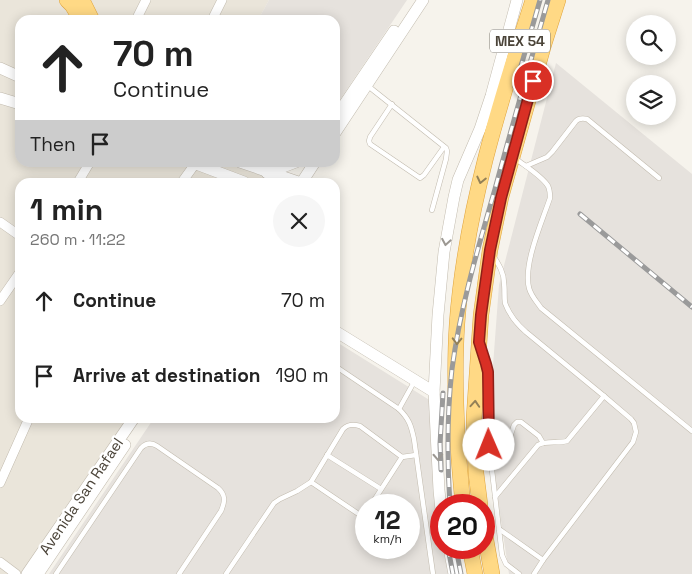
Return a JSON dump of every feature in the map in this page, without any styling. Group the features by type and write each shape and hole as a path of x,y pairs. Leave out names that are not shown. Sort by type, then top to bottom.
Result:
{"highway":[{"path":"67,0 78,15"},
{"path":"82,0 90,15"},
{"name":"MEX 54","path":"462,494 456,378 457,324 462,282 470,229 486,159 533,0"},
{"path":"544,44 545,25 552,0"},
{"name":"MEX 54","path":"479,494 474,418 481,315 490,250 501,198 558,0"},
{"path":"486,159 491,96"},
{"path":"472,559 475,574"},
{"path":"492,559 492,574"}],"street":[{"path":"138,15 146,0"},
{"path":"214,15 222,0"},
{"path":"340,111 414,0"},
{"path":"340,126 423,0"},
{"path":"439,494 434,392 444,252 460,175 478,134 491,96 517,0"},
{"path":"0,68 15,76"},
{"path":"0,98 15,102"},
{"path":"80,178 87,167"},
{"path":"184,178 191,167"},
{"path":"204,167 233,178"},
{"path":"254,167 285,178"},
{"path":"268,172 282,167"},
{"path":"301,178 310,167"},
{"path":"0,222 15,232"},
{"path":"0,301 15,279"},
{"path":"340,334 434,392"},
{"path":"0,483 27,423"},
{"name":"Avenida San Rafael","path":"27,574 131,423"},
{"name":"Avenida San Rafael","path":"38,574 140,423"},
{"path":"451,559 454,574"},
{"path":"0,562 16,574"}],"lane":[{"path":"367,85 447,151 432,210"},
{"path":"392,104 370,137 370,144 420,178 444,147"},
{"path":"526,166 549,155 576,121 584,118 659,178"},
{"path":"513,156 547,184 550,191 550,198 531,256 528,274 529,289 534,299 541,308 692,431"},
{"path":"490,250 501,269 504,281 505,302 515,321 631,419 635,428 633,442 534,574"},
{"path":"479,342 488,372 488,435 495,494"},
{"path":"340,369 399,409 408,418 412,428 433,574"},
{"path":"399,409 415,380"},
{"path":"495,498 536,447 543,443 568,441 604,396"},
{"path":"508,444 514,425 517,422 521,422 539,436 543,443"},
{"path":"226,574 274,503 310,482 342,429 346,426 354,424 360,426 402,457 416,455"},
{"path":"56,574 139,451 151,443 218,488 225,499 221,511 180,574"},
{"path":"327,455 381,489"},
{"path":"378,494 402,457"},
{"path":"310,482 355,512"},
{"path":"495,531 543,560"},
{"path":"495,539 504,562 519,574"}],"shaded area":[{"path":"0,0 269,0 261,15 15,15 15,167 236,167 269,178 15,178 15,423 128,423 29,574 0,574"},
{"path":"269,0 407,0 340,100 340,15 261,15"},
{"path":"556,63 626,120 626,125 632,125 692,174 692,574 509,574 488,433 499,285"},
{"path":"340,344 431,401 435,494 430,494 430,559 445,559 449,574 49,574 151,423 340,423"}],"railway":[{"path":"515,87 540,0"},
{"path":"450,494 448,420 455,346 476,256 548,0"},
{"path":"580,214 692,307"},
{"path":"441,470 440,444 443,393"},
{"path":"450,559 453,574"},
{"path":"458,559 461,574"}],"route":[{"path":"489,445 488,372 479,342 481,315 490,250 501,198 533,81"}]}
